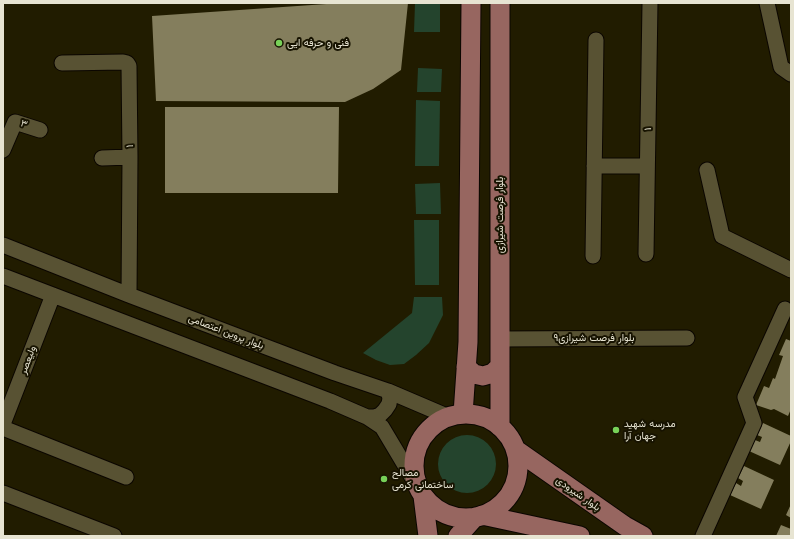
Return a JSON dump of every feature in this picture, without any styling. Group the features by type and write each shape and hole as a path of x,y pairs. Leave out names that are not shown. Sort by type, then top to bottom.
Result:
{"main road":[{"path":"456,415 466,367 468,342 471,3"},
{"name":"بلوار فرصت شیرازی","path":"500,3 500,427"},
{"path":"466,367 474,374 484,376 493,373 500,366"},
{"path":"420,490 432,506 443,513 456,517 469,518 494,509 504,500 512,489 516,476 518,463 515,450 509,437 500,427 483,417 456,415 433,425 422,437 415,452 413,468 420,490 428,536"},
{"name":"بلوار شیرودی","path":"515,450 625,526 643,536"},
{"path":"458,536 478,516"},
{"path":"478,516 580,536"}],"street":[{"name":"۱","path":"646,254 650,3"},
{"path":"767,3 781,67 791,74"},
{"path":"593,256 596,40"},
{"name":"۱","path":"62,62 123,62 127,63 129,66 129,296"},
{"name":"۳","path":"3,150 15,122 40,130"},
{"path":"102,158 130,158"},
{"path":"594,166 647,166"},
{"path":"707,170 722,236 791,270"},
{"name":"بلوار پروین اعتصامی","path":"3,245 129,296 336,373 456,415"},
{"path":"3,276 330,401 367,417 382,427 420,490"},
{"name":"ولیعصر","path":"3,424 53,295"},
{"path":"703,536 754,423 745,397 785,309"},
{"name":"۹بلوار فرصت شیرازی","path":"500,339 687,338"},
{"path":"367,417 380,415 386,410 390,398 388,391"},
{"path":"3,428 126,477"},
{"path":"3,493 114,536"}],"green space":[{"path":"415,3 440,3 440,32 414,32"},
{"path":"418,68 442,69 441,92 417,92"},
{"path":"416,100 440,101 439,166 415,166"},
{"path":"440,183 441,214 416,214 415,184"},
{"path":"414,220 439,220 439,285 415,285"},
{"path":"414,297 442,297 443,315 429,343 404,364 390,365 363,353 412,313"},
{"path":"461,435 473,435 488,443 496,458 496,470 488,485 473,493 461,493 446,485 438,470 438,458 446,443"}],"building":[{"name":"فنی و حرفه ایی","path":"341,3 408,3 401,70 373,89 345,102 156,101 152,16"},
{"path":"165,107 339,107 338,193 165,193"},
{"path":"786,339 791,341 791,409 788,416 774,409 771,410 756,405 764,386 769,388 773,378 775,379 783,356 779,355"},
{"path":"763,423 791,436 791,441 780,465 749,451 755,440 760,442 762,437 757,435"},
{"path":"744,466 774,480 761,509 730,495 736,483 741,486 743,481 738,478"},
{"path":"791,504 791,518 786,515"},
{"path":"781,525 791,529 791,536 776,536"}],"place":[{"name":"فنی و حرفه ایی","path":"279,43"},
{"name":"مدرسه شهید جهان آرا","path":"616,430"},
{"name":"مصالح ساختمانی کرمی","path":"384,479"}]}
